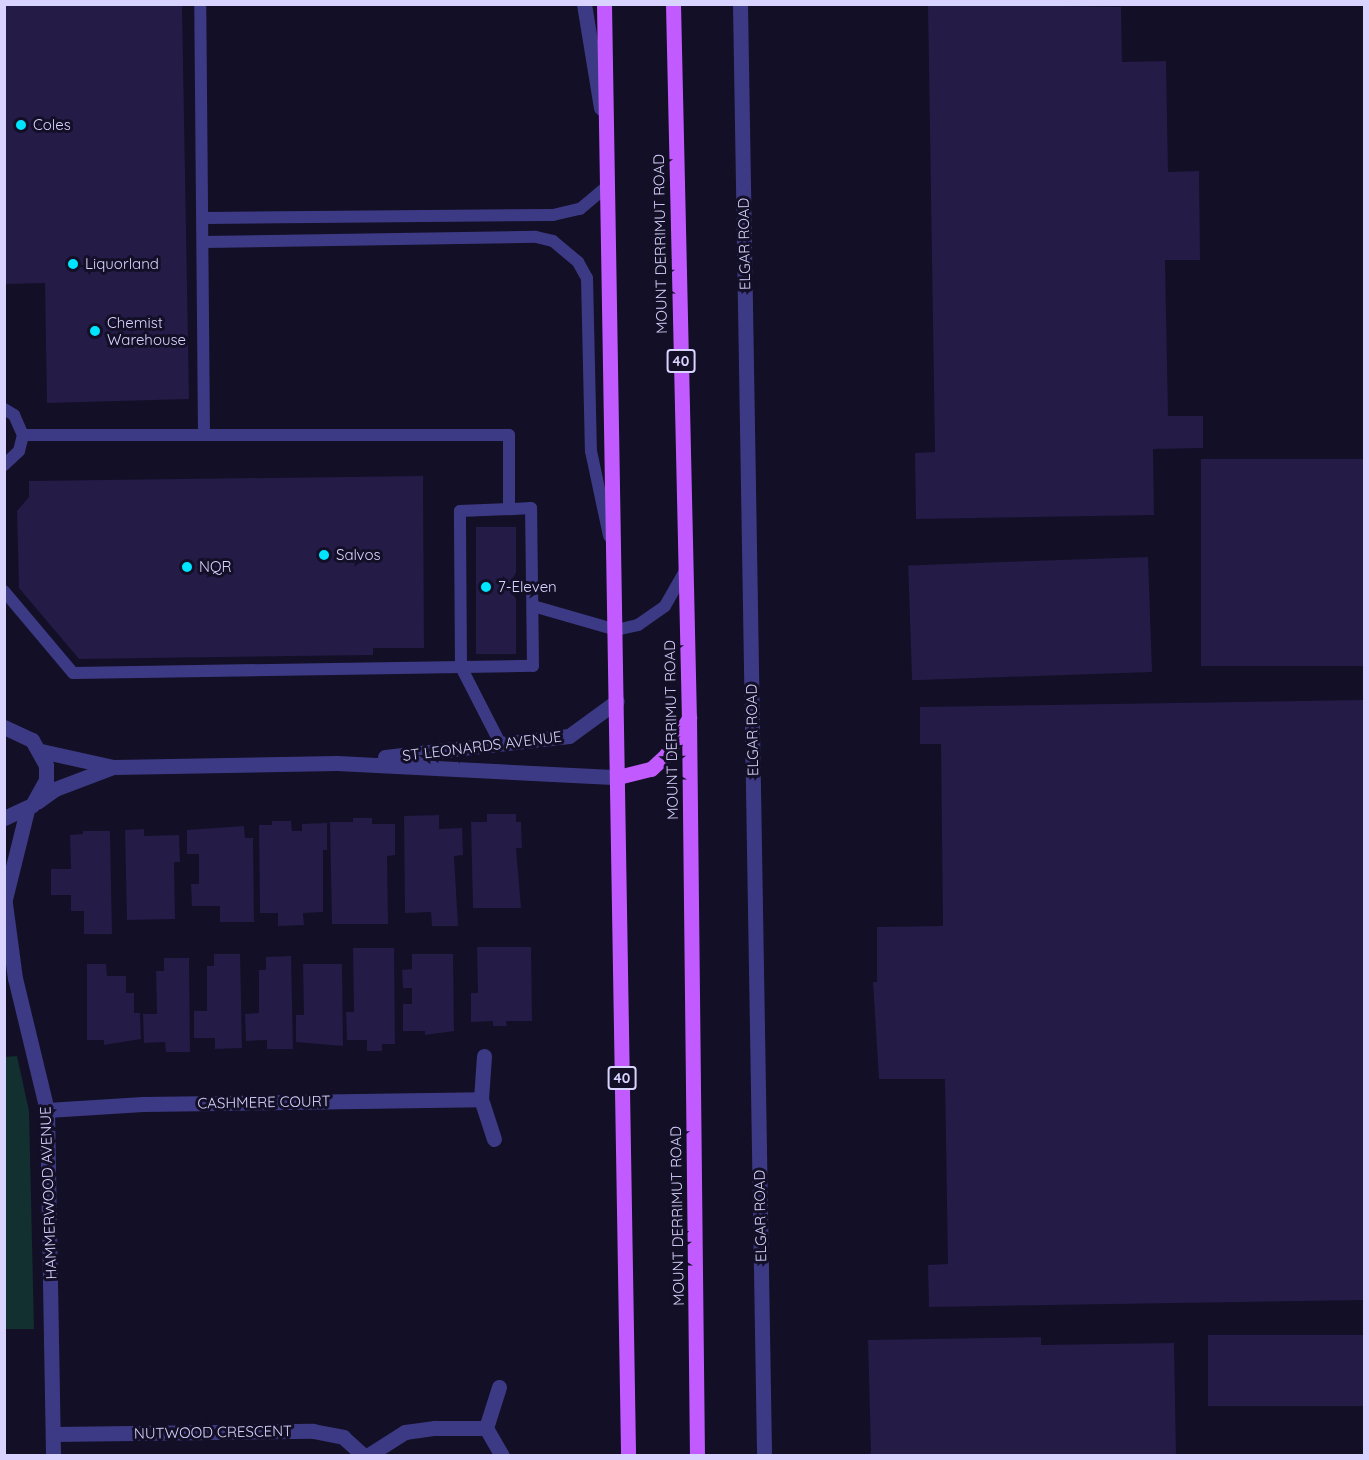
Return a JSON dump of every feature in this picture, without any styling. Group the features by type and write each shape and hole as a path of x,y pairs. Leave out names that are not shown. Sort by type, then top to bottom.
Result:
{"main road":[{"name":"40","path":"604,4 628,1455"},
{"name":"MOUNT DERRIMUT ROAD","path":"673,4 689,718 698,1455"},
{"path":"618,777 651,769 666,756 689,718"}],"street":[{"path":"584,4 606,134"},
{"name":"ELGAR ROAD","path":"740,4 764,1455"},
{"name":"ST LEONARDS AVENUE","path":"337,763 569,736 617,701"},
{"path":"4,727 20,732 41,751"},
{"name":"ST LEONARDS AVENUE","path":"41,751 113,767 337,763 618,777"},
{"name":"HAMMERWOOD AVENUE","path":"41,751 46,780 30,808 5,898 15,978 38,1060 47,1110 53,1455"},
{"name":"ST LEONARDS AVENUE","path":"4,818 30,808 55,789 113,767"},
{"path":"484,1056 481,1098 494,1139"},
{"name":"CASHMERE COURT","path":"47,1110 143,1104 481,1098"},
{"path":"499,1387 486,1428 502,1455"},
{"name":"NUTWOOD CRESCENT","path":"53,1434 313,1431 343,1437 366,1455 405,1432 435,1428 486,1428"}],"lane":[{"path":"200,4 204,435"},
{"path":"203,218 553,215 580,209 607,186"},
{"path":"203,243 536,237 553,241 578,262 587,278 591,451 614,558"},
{"path":"4,409 14,415 23,435 19,451 4,465"},
{"path":"23,435 509,435 509,509"},
{"path":"4,591 73,672 461,667 533,666 531,508 460,511 461,667 501,745"},
{"path":"533,606 616,630 638,626 665,606 686,569"}],"green space":[{"path":"17,1056 29,1111 34,1329 5,1329 4,1057"}],"building":[{"path":"4,4 182,4 189,399 47,403 45,283 4,284"},
{"path":"928,4 1121,7 1122,62 1166,61 1168,172 1199,171 1200,260 1165,260 1168,416 1203,416 1203,448 1153,449 1154,515 916,519 915,453 935,452"},
{"path":"1201,459 1364,459 1364,666 1201,666"},
{"path":"423,476 424,648 373,648 373,655 79,659 19,588 17,511 29,497 29,481"},
{"path":"476,527 516,527 516,654 476,654"},
{"path":"1148,557 1152,672 912,680 908,565"},
{"path":"1364,700 1364,1300 929,1307 928,1265 948,1264 945,1079 879,1079 873,982 877,982 877,927 943,926 941,744 920,744 920,707"},
{"path":"487,814 516,814 516,822 521,822 522,848 516,848 521,908 473,908 471,822 487,822"},
{"path":"439,815 439,829 462,828 463,855 454,856 458,926 432,926 431,912 405,913 404,816"},
{"path":"353,818 372,818 372,824 395,824 395,855 387,856 388,924 332,924 330,822 353,822"},
{"path":"272,821 291,821 292,831 302,831 302,824 327,823 327,850 323,850 323,912 303,913 304,925 278,926 278,913 260,913 259,825 272,825"},
{"path":"244,826 245,838 253,838 254,922 220,922 220,906 192,906 191,884 199,884 199,854 187,854 187,830"},
{"path":"144,829 144,836 179,835 180,862 174,862 175,919 127,920 125,830"},
{"path":"83,831 110,831 112,934 84,934 84,911 71,911 71,895 51,895 51,869 71,869 70,835 83,834"},
{"path":"477,947 531,947 532,1021 506,1021 507,1026 493,1026 493,1021 471,1022 471,993 478,993"},
{"path":"353,948 394,948 395,1044 382,1044 382,1051 367,1051 367,1040 347,1040 346,1012 354,1012"},
{"path":"214,954 240,954 242,1048 215,1049 215,1038 194,1038 194,1011 207,1011 207,966 214,966"},
{"path":"412,954 453,954 454,1031 425,1035 425,1031 403,1031 403,1004 412,1004 412,988 403,988 402,970 412,969"},
{"path":"291,956 293,1049 267,1049 267,1040 246,1041 245,1014 259,1013 259,970 266,970 266,957"},
{"path":"164,958 189,958 190,1052 166,1052 165,1042 144,1043 143,1014 157,1014 156,971 164,971"},
{"path":"87,964 106,964 107,976 126,976 126,993 134,993 134,1013 140,1013 141,1039 104,1045 104,1040 87,1040"},
{"path":"303,964 342,964 343,1046 296,1042 296,1015 304,1015"},
{"path":"1208,1335 1364,1335 1364,1406 1208,1406"},
{"path":"1041,1337 1041,1345 1174,1343 1176,1455 866,1455 871,1453 868,1340"}],"place":[{"name":"Coles","path":"21,125"},
{"name":"Liquorland","path":"73,264"},
{"name":"Chemist Warehouse","path":"95,331"},
{"name":"Salvos","path":"324,555"},
{"name":"NQR","path":"187,567"},
{"name":"7-Eleven","path":"486,587"}]}
